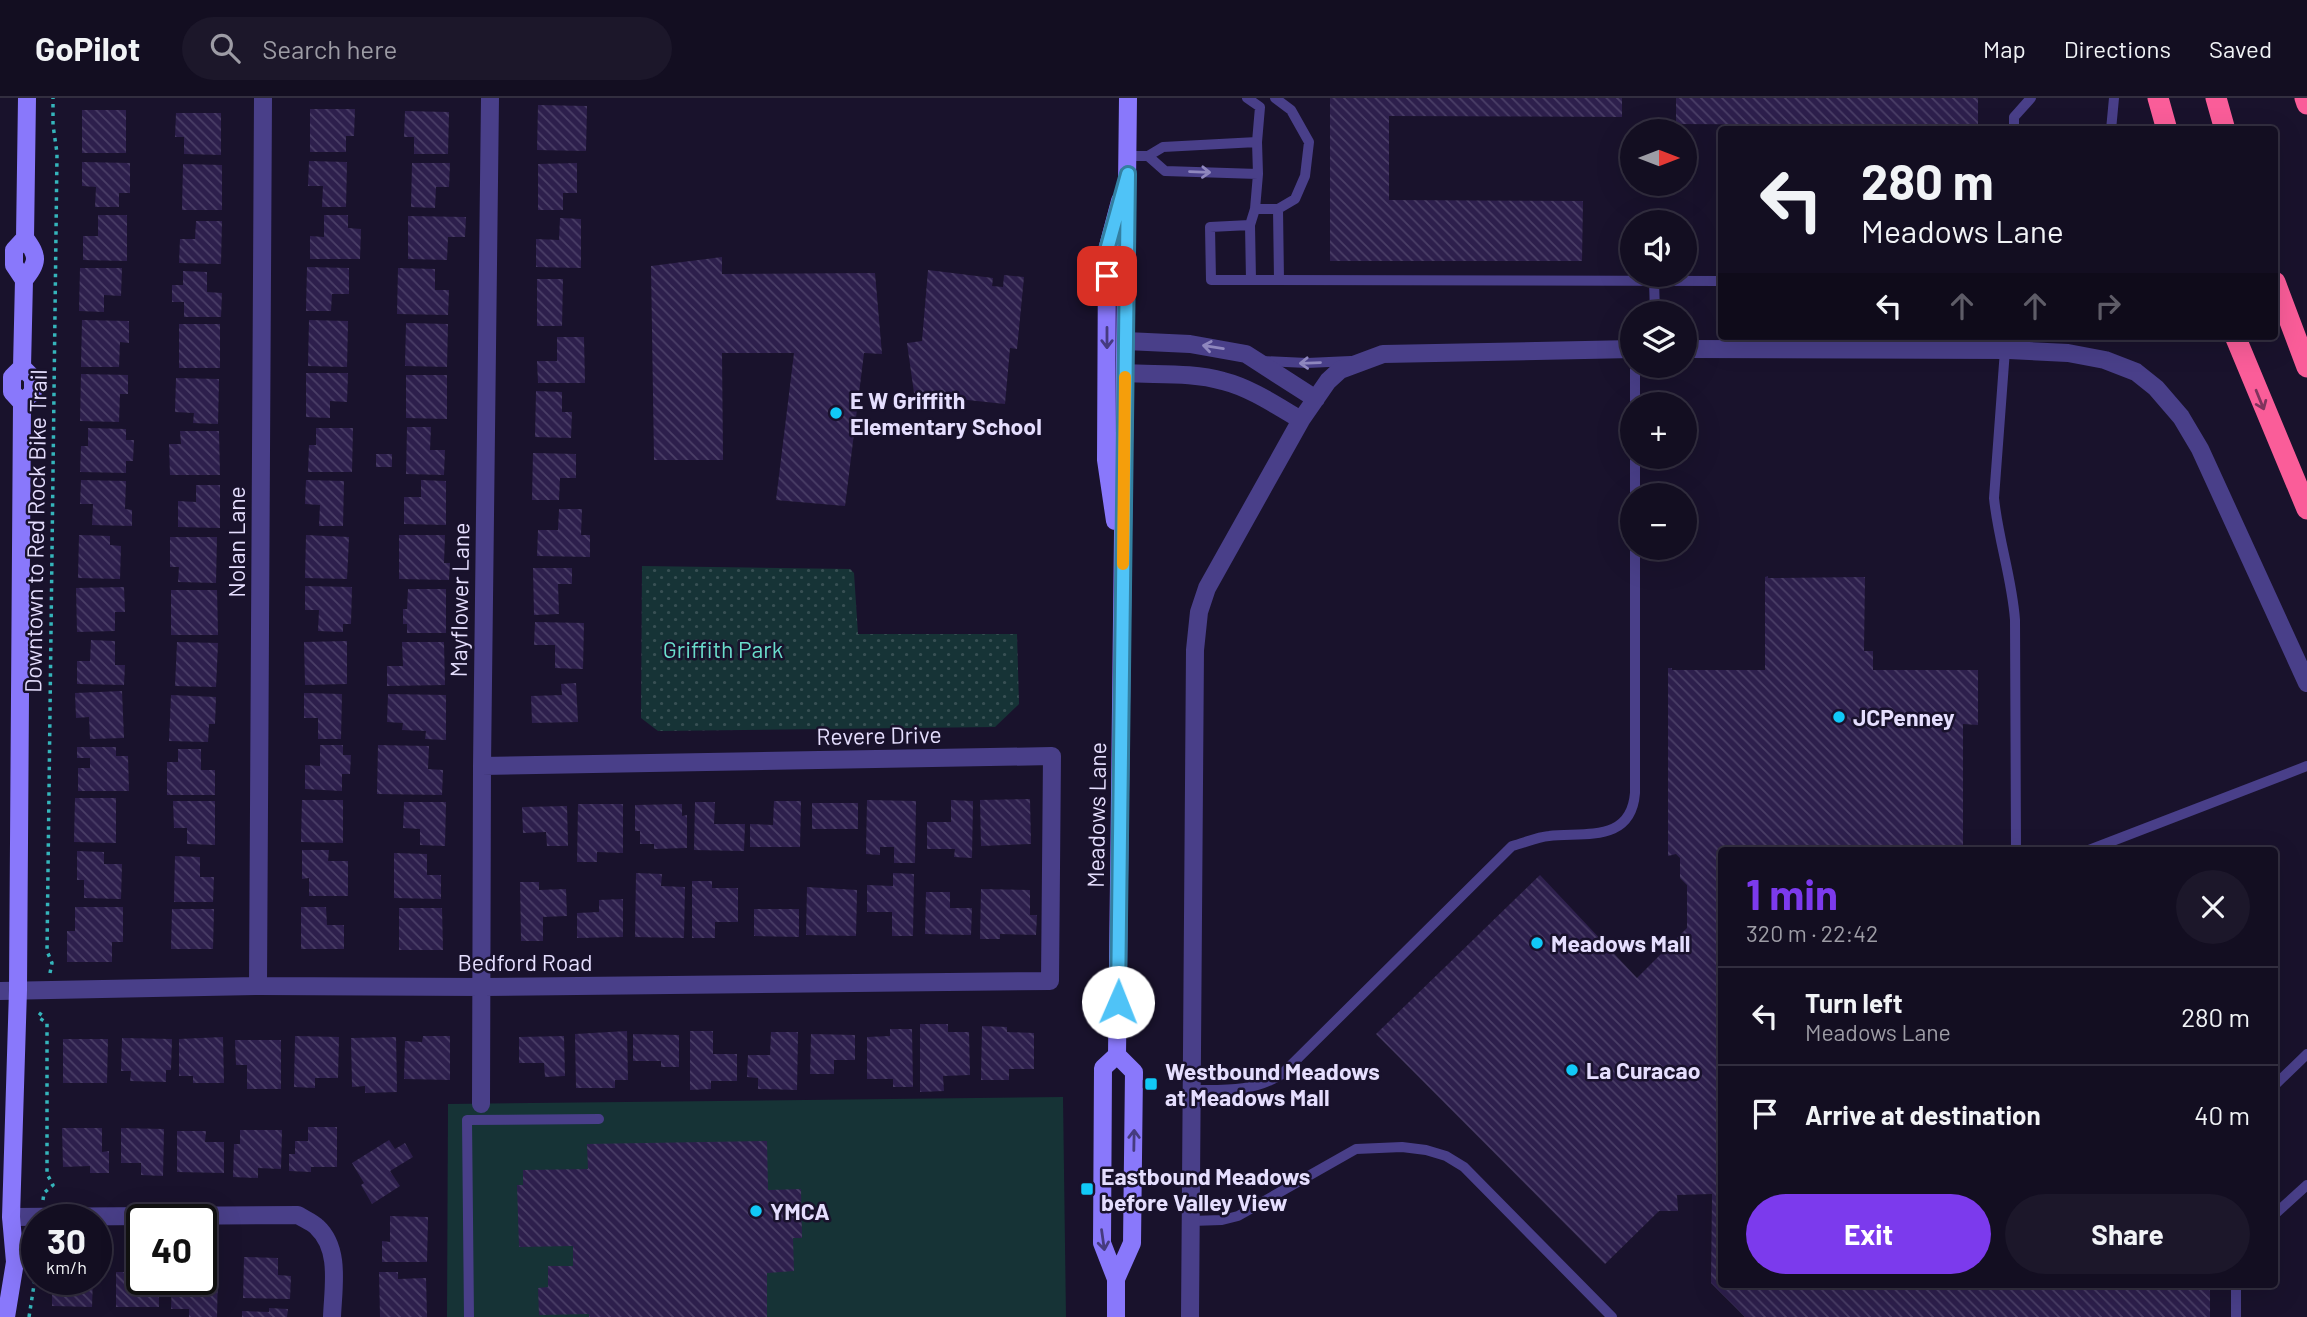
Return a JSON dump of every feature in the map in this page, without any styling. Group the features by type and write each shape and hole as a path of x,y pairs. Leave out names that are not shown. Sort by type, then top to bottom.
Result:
{"highway":[{"path":"2158,98 2166,126"},
{"path":"2216,98 2224,126"},
{"path":"2305,98 2307,104"},
{"path":"2278,290 2307,367"},
{"path":"2237,340 2307,509"}],"street":[{"path":"6,1317 15,1262 11,1217 9,990 22,403 12,392 12,377 22,367 24,280 14,265 14,250 25,238 27,98"},
{"name":"Nolan Lane","path":"258,986 263,98"},
{"name":"Mayflower Lane","path":"481,1112 490,98"},
{"name":"Meadows Lane","path":"1116,1279 1132,1243 1134,1085 1134,1072 1117,1055 1128,98"},
{"name":"Meadows Lane","path":"1123,575 1106,460 1107,250 1128,165"},
{"path":"1126,341 1220,348 1246,354 1316,399"},
{"path":"1190,1317 1196,625 1212,578 1301,420 1328,381 1339,370 1383,354 1620,349"},
{"path":"1697,349 2067,353 2105,360 2136,372 2156,388 2181,417 2217,483 2307,683"},
{"path":"1125,373 1194,376 1224,381 1263,397 1301,420"},
{"name":"Revere Drive","path":"482,766 1052,756 1051,981"},
{"name":"Bedford Road","path":"9,990 1051,981"},
{"name":"Meadows Lane","path":"1116,1317 1116,1279 1102,1243 1103,1068 1117,1055"},
{"path":"11,1217 298,1215 317,1226 327,1240 333,1258 332,1317"},
{"path":"0,1244 11,1217"}],"lane":[{"path":"1247,98 1259,103 1274,98 1290,110 1309,142 1305,176 1295,200 1278,209 1255,209"},
{"path":"2014,126 2014,117 2031,98"},
{"path":"2111,126 2113,98"},
{"path":"1251,281 1250,225 1255,209 1258,174 1259,103"},
{"path":"1128,165 1163,147 1257,142"},
{"path":"1148,156 1165,171 1258,174"},
{"path":"1278,209 1279,281"},
{"path":"1250,225 1210,227 1211,280 1620,282"},
{"path":"1697,282 1718,282"},
{"path":"2005,351 1994,498 1996,520 2011,583 2015,620 2016,847"},
{"path":"1259,361 1360,361"},
{"path":"1193,1090 1244,1089 1264,1084 1282,1074 1512,846 1547,836 1599,833 1617,827 1629,816 1635,793 1635,560"},
{"path":"2097,847 2307,766"},
{"path":"2278,1082 2307,1054"},
{"path":"469,1317 467,1120 481,1112 599,1119"},
{"path":"1191,1221 1222,1220 1238,1216 1356,1149 1402,1147 1426,1150 1446,1156 1464,1167 1612,1317"},
{"path":"2278,1211 2307,1185"},
{"path":"2236,1288 2236,1317"}],"path":[{"name":"Downtown to Red Rock Bike Trail","path":"52,963 47,951 57,153 53,98"},
{"path":"47,1023 47,1174 53,1185"},
{"path":"29,1317 32,1295"}],"green space":[{"name":"Griffith Park","path":"642,566 850,569 854,573 858,634 1017,634 1019,704 995,727 658,731 641,718"},
{"name":"YMCA","path":"1063,1097 1066,1317 447,1317 448,1104"}],"building":[{"path":"1330,98 1622,98 1622,117 1389,116 1389,200 1583,201 1582,261 1330,261"},
{"path":"1676,98 1978,98 1978,126 1698,124 1698,119 1676,119"},
{"path":"538,105 587,106 586,151 537,150"},
{"path":"310,109 355,109 354,136 346,136 346,152 310,152"},
{"path":"82,110 126,110 126,153 82,153"},
{"path":"405,111 449,112 448,154 414,154 414,137 404,137"},
{"path":"176,113 221,113 221,155 184,154 184,137 175,137"},
{"path":"309,161 347,162 346,207 322,207 323,186 308,186"},
{"path":"82,162 130,163 130,193 119,193 119,207 95,207 96,187 82,186"},
{"path":"412,163 450,163 449,187 436,187 435,208 411,207"},
{"path":"577,163 577,193 563,193 563,210 538,210 538,164"},
{"path":"183,164 222,165 222,210 182,210"},
{"path":"98,215 127,215 127,261 83,260 83,236 98,236"},
{"path":"324,215 348,215 348,228 361,229 360,259 310,259 310,236 324,237"},
{"path":"408,216 466,217 465,237 448,237 447,260 408,259"},
{"path":"560,218 581,219 581,268 536,267 536,239 559,240"},
{"path":"196,221 222,221 221,264 179,263 180,239 195,239"},
{"path":"722,257 722,274 875,273 882,354 864,353 845,506 776,500 794,353 722,353 723,460 654,460 651,266"},
{"path":"307,267 349,268 349,294 332,294 331,311 306,311"},
{"path":"80,268 122,268 121,296 104,295 104,312 79,311"},
{"path":"398,268 435,269 435,290 449,290 448,315 397,314"},
{"path":"928,270 993,278 992,286 1003,287 1004,275 1024,277 1017,349 1010,348 1005,404 930,396 930,392 914,393 907,343 922,341"},
{"path":"183,271 207,272 207,292 222,293 221,317 184,317 184,302 172,302 172,285 183,285"},
{"path":"537,279 563,279 562,326 537,326"},
{"path":"82,320 129,321 129,343 120,342 119,367 81,367"},
{"path":"309,320 348,321 347,367 308,366"},
{"path":"406,323 448,324 447,367 405,366"},
{"path":"179,324 220,324 220,368 179,368"},
{"path":"557,337 584,337 585,383 538,383 537,361 557,361"},
{"path":"306,373 348,373 347,402 330,401 330,418 306,417"},
{"path":"81,374 128,375 128,394 120,394 119,422 80,421"},
{"path":"406,375 447,375 447,419 406,418"},
{"path":"176,378 219,379 218,424 193,423 194,413 175,412"},
{"path":"536,391 562,392 562,412 572,412 571,438 535,437"},
{"path":"407,427 431,427 430,450 445,450 444,475 406,474"},
{"path":"88,428 126,429 126,440 134,440 133,461 126,461 126,473 80,472 81,446 88,446"},
{"path":"316,428 353,428 352,472 308,472 309,445 316,445"},
{"path":"180,431 219,431 220,475 170,475 169,444 181,444"},
{"path":"533,453 576,454 576,478 560,478 559,500 532,500"},
{"path":"376,454 392,454 392,467 376,467"},
{"path":"81,480 126,481 125,509 132,510 132,526 92,525 93,504 80,504"},
{"path":"306,480 344,481 343,526 319,526 320,505 305,504"},
{"path":"421,480 446,481 446,525 404,524 404,497 421,497"},
{"path":"196,485 220,485 220,528 178,527 178,501 196,502"},
{"path":"559,509 582,509 581,535 590,535 590,557 537,556 538,530 558,530"},
{"path":"79,535 110,536 110,545 121,546 120,579 78,578"},
{"path":"306,535 349,537 347,579 305,578"},
{"path":"399,535 445,535 444,563 450,563 449,580 399,579"},
{"path":"170,537 217,537 216,583 178,582 179,567 170,567"},
{"path":"533,568 572,568 572,584 558,584 559,614 534,615"},
{"name":"Meadows Mall","path":"1765,577 1865,577 1864,651 1873,651 1873,670 1978,670 1978,725 1963,724 1963,847 1718,847 1718,1288 2210,1288 2210,1317 1745,1317 1711,1283 1712,1194 1677,1195 1678,1211 1659,1211 1605,1264 1376,1034 1540,875 1637,978 1687,928 1687,885 1680,878 1680,858 1676,854 1668,856 1668,668 1765,670"},
{"path":"305,586 352,587 351,624 343,624 343,632 318,631 319,610 305,610"},
{"path":"124,587 125,612 115,612 115,631 77,632 76,588"},
{"path":"408,589 446,589 446,633 407,633 407,624 403,624 403,609 407,609"},
{"path":"171,590 217,590 218,635 171,635"},
{"path":"535,622 584,623 583,669 555,668 555,645 534,645"},
{"path":"91,640 115,641 115,665 125,665 124,685 77,684 77,661 90,661"},
{"path":"347,641 347,684 305,685 304,642"},
{"path":"177,642 218,643 216,687 175,686"},
{"path":"402,642 444,642 445,685 387,686 387,666 403,666"},
{"path":"576,683 578,722 532,723 531,696 562,695 561,684"},
{"path":"122,691 124,738 90,739 89,717 76,718 75,693"},
{"path":"304,693 342,694 341,739 318,739 318,718 304,718"},
{"path":"388,694 446,695 446,740 425,739 426,731 402,730 403,723 387,722"},
{"path":"171,695 216,697 215,724 209,724 208,742 169,741"},
{"path":"320,745 343,745 343,755 351,755 350,774 342,774 342,791 305,789 305,765 320,766"},
{"path":"378,745 429,746 428,769 443,770 442,795 377,794"},
{"path":"77,747 116,747 116,756 128,756 129,791 78,791 78,768 90,768 90,758 77,758"},
{"path":"178,749 201,749 201,770 215,770 215,795 167,795 167,762 178,762"},
{"path":"75,798 116,798 116,843 74,842"},
{"path":"1030,799 1031,844 981,846 980,800"},
{"path":"302,800 343,800 343,843 301,842"},
{"path":"867,800 916,801 915,863 894,863 894,847 880,847 880,855 866,854"},
{"path":"951,800 973,801 972,858 954,857 955,849 927,849 927,822 951,822"},
{"path":"173,801 215,801 215,845 187,844 187,828 174,828"},
{"path":"774,801 801,801 800,847 750,847 750,824 773,825"},
{"path":"404,802 446,802 445,846 420,845 420,829 403,828"},
{"path":"695,802 715,802 714,824 745,824 744,851 694,850"},
{"path":"812,803 858,803 858,829 812,829"},
{"path":"578,804 623,804 623,853 597,852 597,862 577,862"},
{"path":"682,804 682,816 687,815 687,848 654,849 654,844 640,844 640,831 635,831 635,805"},
{"path":"567,806 568,846 547,846 546,832 523,833 522,807"},
{"path":"302,850 329,850 328,861 348,861 348,896 309,896 309,878 302,879"},
{"path":"77,851 104,852 104,864 122,864 121,899 84,898 84,880 77,880"},
{"path":"394,853 427,854 427,875 441,875 441,899 394,898"},
{"path":"175,856 200,857 200,877 214,877 213,902 174,902"},
{"path":"636,873 662,874 661,886 685,887 684,938 635,937"},
{"path":"893,873 914,874 913,936 892,936 892,912 867,912 867,885 893,886"},
{"path":"692,881 712,881 712,888 738,888 738,922 715,922 715,938 692,938"},
{"path":"520,882 539,882 539,890 566,889 567,916 543,917 543,941 521,941"},
{"path":"807,887 857,890 856,936 806,935"},
{"path":"981,889 1030,890 1030,915 1037,915 1036,935 1000,934 1000,939 980,939"},
{"path":"926,892 950,892 950,908 972,908 971,935 925,934"},
{"path":"623,899 623,937 577,938 577,913 599,912 599,900"},
{"path":"75,907 123,907 123,942 112,942 112,962 67,962 67,931 75,931"},
{"path":"301,907 326,907 327,925 344,925 344,949 301,949"},
{"path":"399,908 442,908 443,950 399,950"},
{"path":"172,909 214,909 213,949 171,949"},
{"path":"754,909 799,909 799,937 754,936"},
{"path":"920,1024 948,1024 948,1032 969,1032 970,1075 943,1076 944,1091 920,1092"},
{"path":"982,1026 1007,1027 1007,1032 1034,1033 1034,1069 1009,1069 1009,1080 981,1080"},
{"path":"890,1029 912,1029 913,1087 893,1087 893,1079 867,1079 867,1037 890,1036"},
{"path":"627,1031 628,1080 615,1080 615,1088 576,1088 575,1034"},
{"path":"690,1031 713,1031 713,1054 737,1054 737,1081 711,1081 711,1089 690,1090"},
{"path":"771,1032 798,1032 797,1090 758,1089 758,1078 747,1077 748,1055 770,1055"},
{"path":"633,1034 679,1035 679,1067 661,1067 661,1061 633,1061"},
{"path":"811,1034 855,1035 855,1060 834,1060 834,1074 810,1074"},
{"path":"295,1036 339,1037 338,1078 315,1078 315,1088 294,1087"},
{"path":"423,1036 450,1036 450,1080 404,1079 405,1041 422,1042"},
{"path":"564,1036 565,1076 545,1077 544,1063 519,1063 519,1037"},
{"path":"223,1037 224,1083 193,1083 193,1076 179,1076 179,1039"},
{"path":"396,1037 397,1092 365,1093 365,1086 352,1087 351,1038"},
{"path":"122,1038 172,1039 171,1070 166,1070 166,1082 130,1081 131,1071 121,1071"},
{"path":"63,1039 108,1039 107,1083 63,1083"},
{"path":"235,1040 281,1040 281,1089 247,1089 247,1065 236,1065"},
{"path":"308,1127 337,1127 337,1167 311,1167 311,1172 289,1171 289,1154 295,1154 295,1141 308,1141"},
{"path":"62,1128 102,1128 102,1152 109,1151 109,1173 90,1173 90,1166 63,1167"},
{"path":"121,1128 164,1129 163,1176 141,1175 141,1163 121,1163"},
{"path":"240,1130 282,1130 281,1169 258,1168 258,1178 233,1177 234,1144 240,1144"},
{"path":"177,1131 206,1131 205,1142 224,1142 224,1173 177,1172"},
{"path":"389,1140 395,1149 405,1143 413,1157 390,1171 400,1186 372,1204 352,1163"},
{"name":"YMCA","path":"767,1141 768,1190 801,1189 802,1238 793,1238 794,1271 767,1273 767,1317 539,1315 538,1288 548,1287 548,1266 573,1266 573,1246 519,1247 517,1185 523,1185 523,1170 588,1169 587,1144"},
{"path":"390,1216 428,1217 427,1262 382,1262 382,1241 390,1242"},
{"path":"244,1257 278,1258 278,1275 291,1276 290,1299 243,1298"},
{"path":"218,1271 217,1317 189,1317 189,1309 171,1309 171,1295 217,1295"},
{"path":"116,1272 126,1272 126,1295 159,1295 159,1307 116,1307"},
{"path":"379,1272 398,1272 398,1279 426,1278 427,1317 380,1317"},
{"path":"52,1295 92,1295 92,1307 52,1306"},
{"path":"269,1308 288,1309 287,1317 242,1317 242,1311 269,1312"}],"slow traffic":[{"path":"1123,564 1125,377"}],"place":[{"name":"E W Griffith Elementary School","path":"836,413"},
{"name":"JCPenney","path":"1839,717"},
{"name":"Meadows Mall","path":"1537,943"},
{"name":"La Curacao","path":"1572,1070"},
{"name":"Westbound Meadows at Meadows Mall","path":"1151,1084"},
{"name":"Eastbound Meadows before Valley View","path":"1087,1189"},
{"name":"YMCA","path":"756,1211"}],"route":[{"path":"1107,276 1107,250 1128,174 1118,1002"}]}
